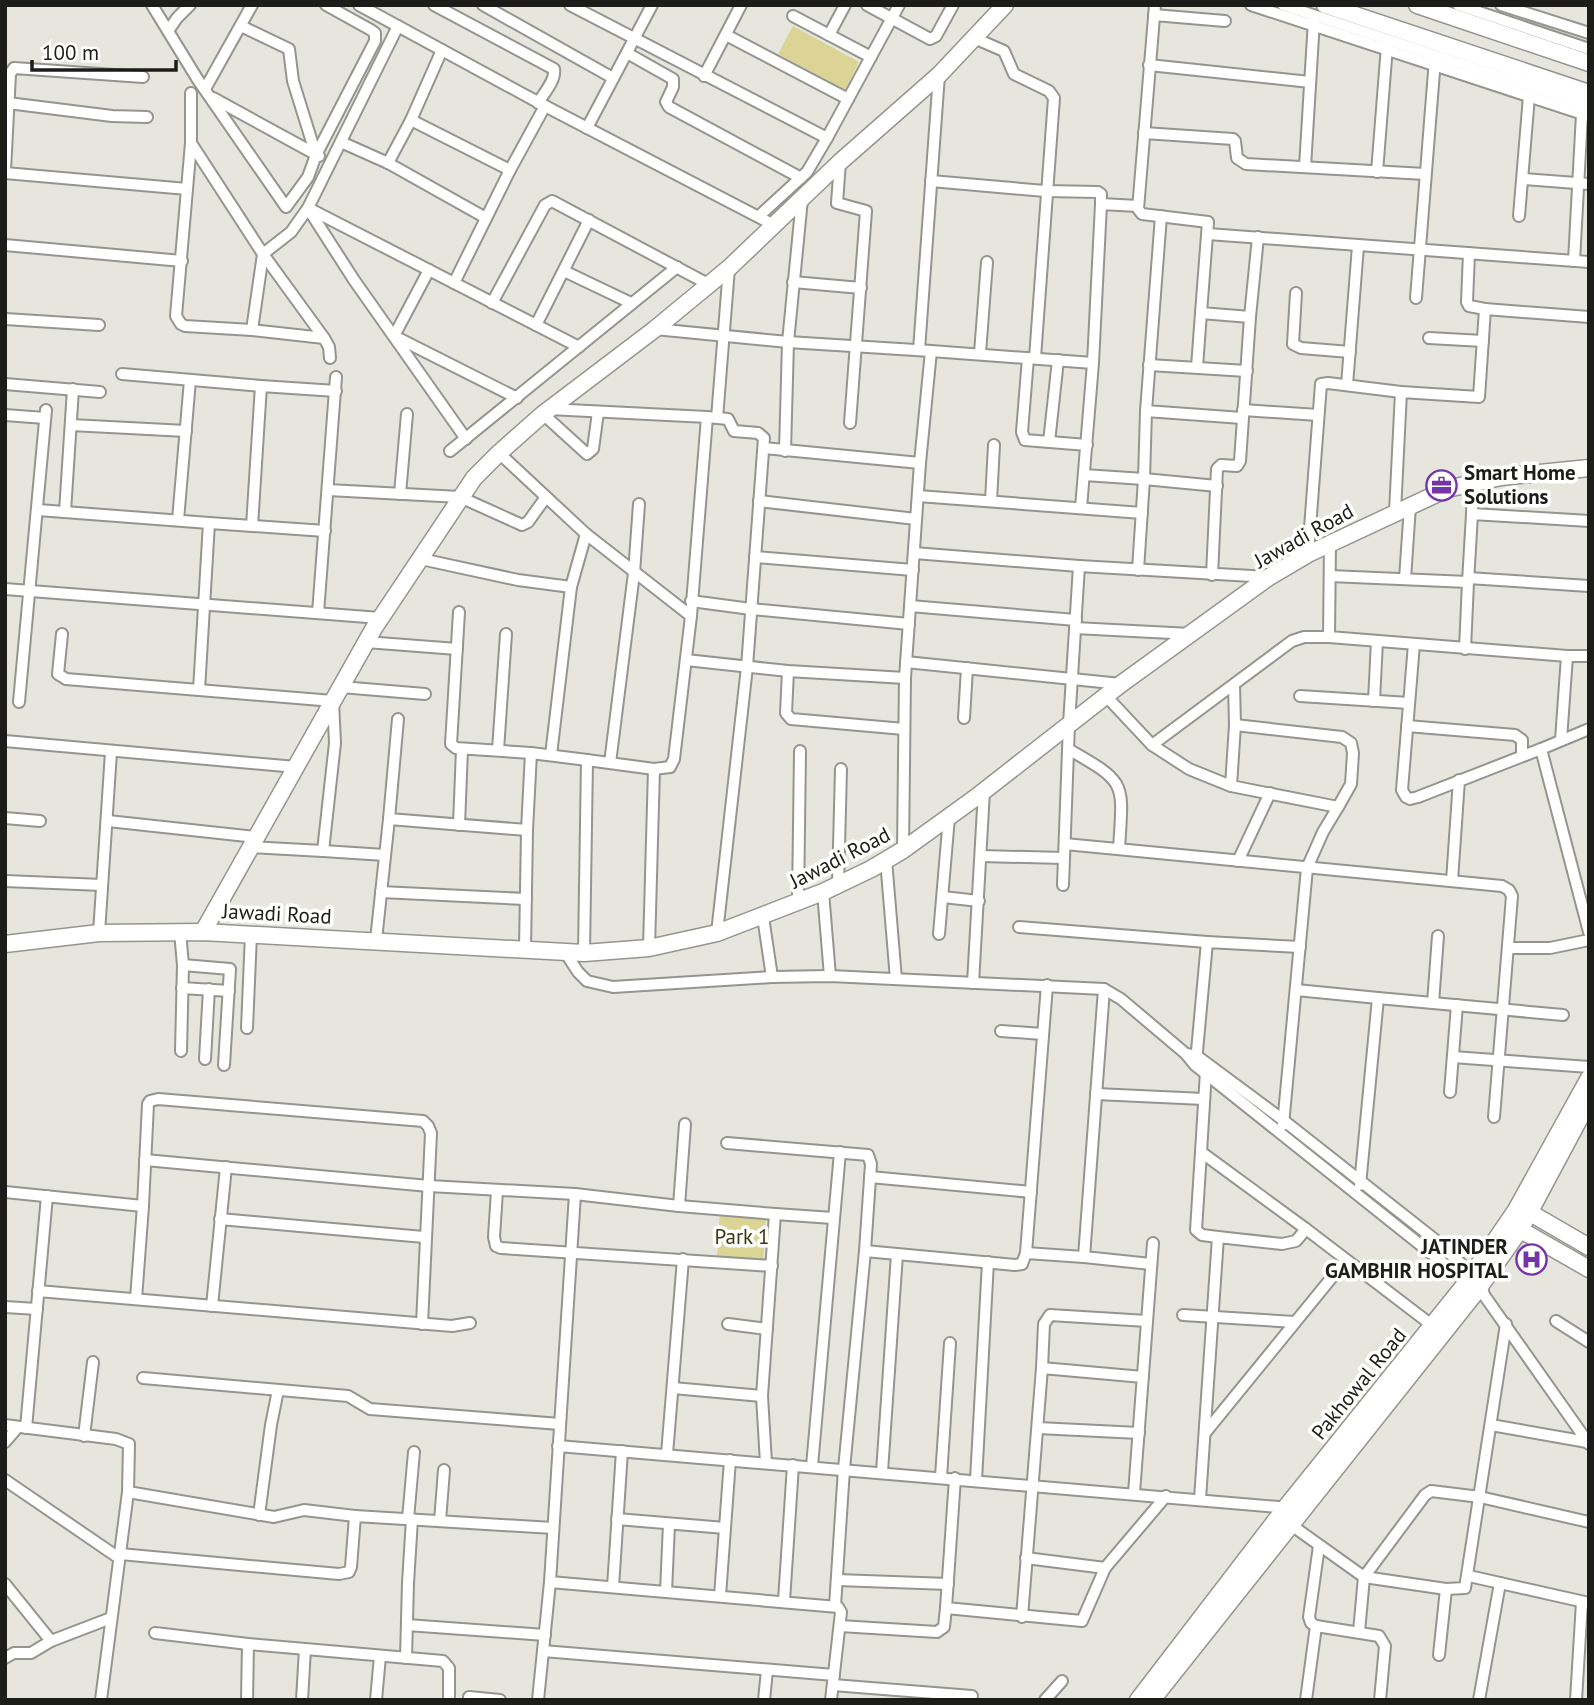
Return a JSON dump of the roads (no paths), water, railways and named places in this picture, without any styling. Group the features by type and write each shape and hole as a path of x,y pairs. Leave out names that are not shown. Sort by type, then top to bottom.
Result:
{"street":[{"path":"152,5 286,207 308,177 375,37 371,30 326,5"},
{"path":"168,31 190,5"},
{"path":"208,93 251,5"},
{"path":"359,5 774,225"},
{"path":"381,18 388,5"},
{"path":"434,5 554,69 555,74 454,283"},
{"path":"483,5 614,78"},
{"path":"587,128 652,5"},
{"path":"704,76 741,5"},
{"path":"829,35 845,5"},
{"path":"867,5 925,37 934,39 953,5"},
{"path":"759,216 813,164 900,5"},
{"path":"203,932 380,618 460,497 485,465 546,412 655,329 729,268 840,162 939,75 1005,5"},
{"path":"1251,5 1318,16 1387,45 1587,112"},
{"path":"1283,5 1589,93"},
{"path":"1417,5 1589,63"},
{"path":"1458,5 1589,49"},
{"path":"1499,19 1500,5 1589,33"},
{"path":"577,7 634,40 827,138"},
{"path":"1197,367 1208,222 1143,214 1138,206 1149,65 1154,10 1225,21"},
{"path":"793,16 871,57"},
{"path":"1305,167 1310,82 1318,16"},
{"path":"241,26 289,49 291,76 317,155"},
{"path":"252,330 263,254 291,232 308,208 398,26"},
{"path":"726,35 848,99"},
{"path":"974,38 1004,51 1014,74 1053,94 1032,358 1023,436 1029,441 1087,445"},
{"path":"1377,172 1387,45"},
{"path":"388,163 411,120 442,50"},
{"path":"627,53 673,79 673,87 666,102 669,107 801,178"},
{"path":"1434,61 1529,96 1587,112"},
{"path":"1416,299 1434,61"},
{"path":"1149,65 1310,82"},
{"path":"142,77 14,68 10,74 5,172 187,189"},
{"path":"919,350 939,75"},
{"path":"191,93 191,143 176,316 181,324 324,338"},
{"path":"208,93 330,163"},
{"path":"1518,216 1529,96"},
{"path":"8,103 112,116 147,117"},
{"path":"1574,261 1583,184 1587,112"},
{"path":"411,120 510,170"},
{"path":"1144,133 1233,139 1237,158 1242,163 1425,174"},
{"path":"341,142 388,163 486,218"},
{"path":"191,143 263,254 324,338 329,347 330,358"},
{"path":"840,162 838,202 866,211 850,423"},
{"path":"1522,178 1583,184"},
{"path":"931,181 1101,194 1093,363 1081,508"},
{"path":"785,451 788,342 802,200"},
{"path":"492,303 548,202 556,202 708,284"},
{"path":"1101,204 1138,206"},
{"path":"308,208 579,347"},
{"path":"308,208 354,280 466,439"},
{"path":"1138,570 1146,411 1161,216"},
{"path":"536,325 589,220"},
{"path":"1208,234 1589,262"},
{"path":"1213,575 1218,466 1240,464 1258,237"},
{"path":"5,246 182,261"},
{"path":"1347,385 1357,246"},
{"path":"1469,253 1469,306 1589,317"},
{"path":"980,353 987,262"},
{"path":"450,451 677,267"},
{"path":"458,612 449,741 454,747 551,755 654,769 673,765 729,268"},
{"path":"394,336 429,270"},
{"path":"564,271 631,303"},
{"path":"793,282 862,288"},
{"path":"1296,293 1293,344 1301,348 1350,352"},
{"path":"1308,554 1321,384 1479,397 1485,309"},
{"path":"1201,313 1250,317"},
{"path":"5,319 99,325"},
{"path":"655,329 788,342 980,353 1093,363"},
{"path":"394,336 517,398"},
{"path":"1429,338 1483,341"},
{"path":"903,850 905,678 931,351"},
{"path":"1049,442 1058,360"},
{"path":"1149,365 1247,371"},
{"path":"122,374 336,391"},
{"path":"318,613 336,377"},
{"path":"178,520 190,380"},
{"path":"5,384 100,392"},
{"path":"251,526 261,386"},
{"path":"65,512 73,389"},
{"path":"1401,391 1405,579"},
{"path":"1146,411 1318,415"},
{"path":"546,412 587,454 593,449 598,412"},
{"path":"546,412 728,419 734,431 761,434 764,438 747,667 717,933"},
{"path":"5,415 45,414 19,702"},
{"path":"401,494 407,414"},
{"path":"71,425 186,431"},
{"path":"991,501 994,444"},
{"path":"764,448 920,463"},
{"path":"499,453 586,534 691,616"},
{"name":"Jawadi Road","path":"5,944 99,933 203,932 584,953 649,948 717,933 823,892 903,850 984,791 1121,684 1269,577 1308,554 1447,489 1526,474 1589,468"},
{"path":"1084,475 1217,486"},
{"path":"1465,649 1473,484"},
{"path":"328,490 460,497 522,525 528,522 546,497"},
{"path":"918,496 1142,513"},
{"path":"759,501 916,519"},
{"path":"610,763 634,573 639,504"},
{"path":"38,510 325,531"},
{"path":"1472,514 1589,521"},
{"path":"199,690 209,523"},
{"path":"551,755 570,587 586,534"},
{"path":"1329,637 1330,543"},
{"path":"914,552 1079,566 1269,577"},
{"path":"755,557 913,570"},
{"path":"421,559 518,580 570,587"},
{"path":"1063,885 1079,566"},
{"path":"1330,576 1589,586"},
{"path":"5,589 380,618"},
{"path":"691,601 909,624"},
{"path":"910,606 1191,635"},
{"path":"62,634 58,668 60,677 199,690 425,694"},
{"path":"498,750 506,634"},
{"path":"1152,745 1292,641 1304,636 1589,656"},
{"path":"1374,701 1377,641"},
{"path":"366,642 457,649"},
{"path":"1415,644 1402,790 1406,797 1413,798 1589,729"},
{"path":"1561,740 1567,656"},
{"path":"686,660 788,671 905,678"},
{"path":"906,662 1121,684"},
{"path":"964,718 967,668"},
{"path":"788,671 786,713 791,719 904,730"},
{"path":"1231,786 1235,724 1234,685"},
{"path":"323,851 335,743 337,694"},
{"path":"1106,696 1152,745 1189,769 1231,786 1338,807"},
{"path":"1300,696 1409,703"},
{"path":"376,940 398,719"},
{"path":"1235,724 1342,737 1349,741 1353,749 1351,784 1323,832 1307,868 1282,1135"},
{"path":"1407,726 1515,735 1522,740 1522,756"},
{"path":"5,741 296,767"},
{"path":"459,825 462,749"},
{"path":"1068,749 1103,769 1113,777 1118,786 1121,808 1119,849"},
{"path":"1541,749 1589,932"},
{"path":"798,903 800,751"},
{"path":"99,933 111,752"},
{"path":"525,948 531,753"},
{"path":"584,953 587,760"},
{"path":"649,948 654,769"},
{"path":"838,885 841,769"},
{"path":"1452,881 1459,780"},
{"path":"973,983 984,791"},
{"path":"1238,861 1270,793"},
{"path":"939,934 949,817"},
{"path":"5,818 40,821"},
{"path":"389,819 527,830"},
{"path":"108,821 323,851 385,855"},
{"path":"1065,844 1502,886 1510,890 1512,896 1494,1117"},
{"path":"981,856 1065,858"},
{"path":"886,860 896,979"},
{"path":"5,881 102,885"},
{"path":"381,892 526,899"},
{"path":"823,892 830,976"},
{"path":"943,897 979,901"},
{"path":"763,917 772,977"},
{"path":"1019,927 1300,947"},
{"path":"180,932 183,965 181,1051"},
{"path":"247,1028 251,934"},
{"path":"1433,1003 1438,936"},
{"path":"1508,948 1550,948 1589,940"},
{"path":"1207,942 1198,1062 1204,1099 1196,1230 1202,1235 1282,1244 1296,1241 1306,1229"},
{"path":"565,953 583,978 600,986 613,987 830,976 1104,989 1121,999 1198,1062 1282,1135 1476,1286"},
{"path":"183,965 230,969 224,1065"},
{"path":"865,1251 1021,1265 1024,1262 1047,985"},
{"path":"182,988 229,991"},
{"path":"205,1059 209,989"},
{"path":"1084,1257 1104,989"},
{"path":"1296,990 1563,1015"},
{"path":"1359,1195 1378,998"},
{"path":"1450,1092 1457,1005"},
{"path":"1001,1031 1043,1034"},
{"path":"1453,1057 1589,1067"},
{"path":"1198,1062 1283,1120 1434,1239 1506,1324 1588,1443"},
{"name":"Pakhowal Road","path":"1524,1210 1589,1078"},
{"path":"1096,1094 1204,1099"},
{"path":"136,1300 150,1101 158,1099 418,1120 426,1123 430,1129 422,1324"},
{"name":"Pakhowal Road","path":"1138,1700 1476,1286 1589,1101"},
{"path":"679,1206 685,1124"},
{"path":"727,1143 867,1155 871,1161 835,1606"},
{"path":"812,1466 840,1152"},
{"path":"1202,1152 1433,1326"},
{"path":"145,1160 429,1186 575,1194 679,1206 833,1218"},
{"path":"212,1306 226,1167"},
{"path":"870,1177 1031,1192"},
{"path":"497,1191 494,1237 496,1246 772,1266"},
{"path":"5,1192 142,1206"},
{"path":"538,1700 550,1582 575,1194"},
{"path":"5,1443 22,1427 37,1309 47,1196"},
{"path":"1524,1210 1589,1247"},
{"path":"766,1463 762,1396 775,1213"},
{"path":"220,1219 424,1237"},
{"path":"1514,1226 1589,1269"},
{"path":"1200,1499 1218,1237"},
{"path":"1135,1493 1153,1243"},
{"path":"1026,1253 1151,1264"},
{"path":"882,1472 897,1254"},
{"path":"667,1454 683,1259"},
{"path":"1205,1433 1346,1260"},
{"path":"976,1480 988,1262"},
{"name":"Pakhowal Road","path":"1152,1700 1433,1326 1476,1286"},
{"path":"38,1291 422,1324 452,1326 470,1323"},
{"path":"5,1307 37,1309"},
{"path":"1021,1617 1038,1428 1044,1324 1049,1315 1147,1321"},
{"path":"1183,1315 1295,1322"},
{"path":"1556,1321 1589,1342"},
{"path":"727,1324 767,1329"},
{"path":"558,1446 1200,1499 1290,1515 1320,1546 1364,1577 1446,1589 1465,1588 1469,1576 1506,1324"},
{"path":"941,1477 950,1343"},
{"path":"84,1436 93,1362"},
{"path":"1042,1368 1143,1377"},
{"path":"143,1378 348,1395 370,1409 560,1424"},
{"path":"673,1388 762,1396"},
{"path":"259,1515 278,1390"},
{"path":"5,1425 116,1439 128,1444 128,1492 100,1700"},
{"path":"1491,1425 1588,1443"},
{"path":"1038,1428 1139,1433"},
{"path":"613,1587 622,1451"},
{"path":"407,1658 414,1452"},
{"path":"720,1596 730,1460"},
{"path":"785,1601 793,1465"},
{"path":"440,1521 444,1470"},
{"path":"839,1626 937,1632 944,1627 955,1478"},
{"path":"5,1480 120,1556 328,1574 345,1573 351,1567 355,1516"},
{"path":"1359,1632 1364,1577 1425,1495 1431,1491 1480,1497 1589,1522"},
{"path":"128,1492 277,1518 304,1510 355,1516 553,1528"},
{"path":"946,1608 1082,1621 1105,1568 1166,1496"},
{"path":"617,1520 725,1528"},
{"path":"666,1592 669,1524"},
{"path":"1320,1546 1309,1617 1311,1623 1379,1636 1384,1641 1380,1700"},
{"path":"1027,1558 1105,1568"},
{"path":"1469,1576 1586,1602 1576,1700"},
{"path":"837,1580 948,1584"},
{"path":"550,1582 835,1606 841,1612 831,1700"},
{"path":"1479,1700 1500,1583"},
{"path":"5,1584 51,1641"},
{"path":"1439,1655 1446,1589"},
{"path":"5,1658 13,1653 31,1653 51,1641 111,1618"},
{"path":"407,1625 545,1635"},
{"path":"1306,1700 1316,1626"},
{"path":"155,1633 443,1661 450,1675 449,1697"},
{"path":"247,1700 248,1644"},
{"path":"302,1700 305,1649"},
{"path":"543,1651 767,1670 972,1696"},
{"path":"376,1700 380,1656"},
{"path":"764,1700 767,1670"},
{"path":"1045,1700 1062,1681"},
{"path":"469,1697 500,1700"}],"place":[{"name":"Smart Home Solutions","path":"1441,485"},
{"name":"JATINDER GAMBHIR HOSPITAL","path":"1531,1259"}],"park label":[{"name":"Park 1","path":"742,1237"}]}
